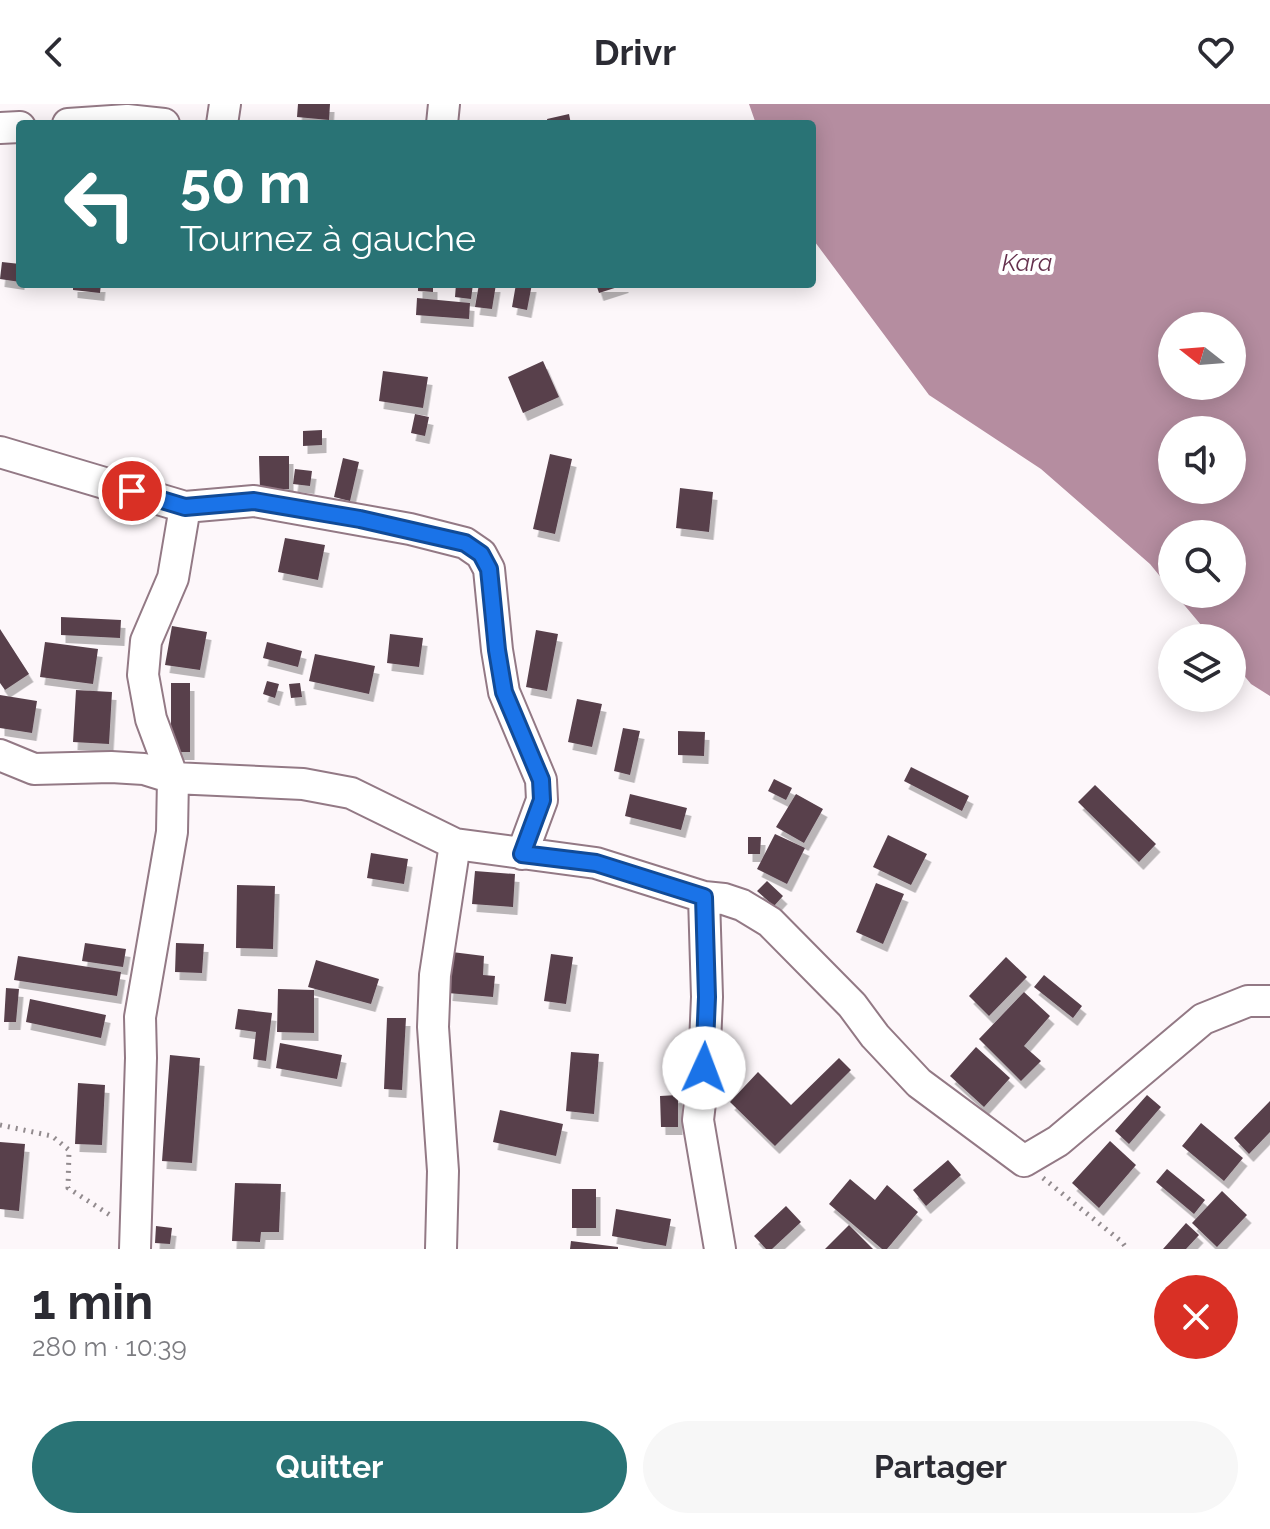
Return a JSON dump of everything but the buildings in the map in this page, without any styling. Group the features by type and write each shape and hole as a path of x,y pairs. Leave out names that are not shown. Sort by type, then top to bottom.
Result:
{"street":[{"path":"0,452 185,507 254,501 410,529 465,543 481,554 489,569 504,692 541,780 542,800 522,854"},
{"path":"136,1237 140,1017 172,832 173,778 151,719 143,675 146,641 173,578 185,507"},
{"path":"0,755 34,769 133,768 173,778 303,784 351,793 455,844 596,863 704,897 733,902 770,922 852,1005 875,1036 919,1083 1024,1161 1058,1141 1203,1019 1248,1001 1270,1001"},
{"path":"441,1249 443,1171 433,1027 435,975 455,844"},
{"path":"704,897 707,997 698,1120 720,1249"}],"path":[{"path":"0,1125 52,1136 69,1150 68,1188 113,1216 136,1237"},
{"path":"1024,1161 1127,1249"}],"water":[{"name":"Kara","path":"749,104 1270,104 1270,696 1246,678 1246,624 1200,624 1187,608 1246,608 1246,520 1158,520 1158,574 1041,469 929,395 816,243 816,120 755,120"}],"route":[{"path":"132,491 185,507 254,501 360,519 465,543 481,554 489,569 504,692 541,780 542,800 522,854 596,863 704,897 707,997 704,1068"}]}
